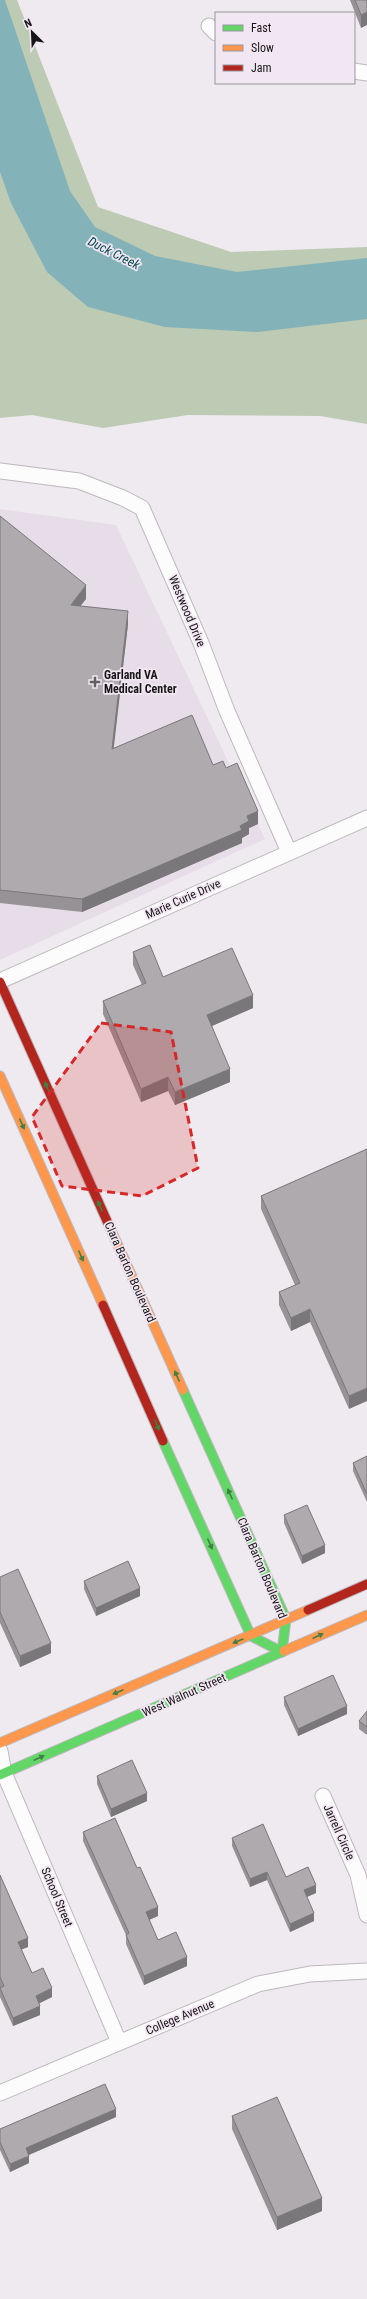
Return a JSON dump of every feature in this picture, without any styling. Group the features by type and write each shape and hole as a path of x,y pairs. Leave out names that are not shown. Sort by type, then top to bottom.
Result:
{"street":[{"path":"355,71 367,73"},
{"name":"Westwood Drive","path":"0,471 79,481 123,498 142,508 201,643 226,711 289,852"},
{"name":"Marie Curie Drive","path":"0,982 367,818"},
{"name":"Clara Barton Boulevard","path":"0,982 286,1619 282,1652"},
{"path":"0,1076 251,1636 282,1652"},
{"path":"0,1743 251,1636 367,1584"},
{"name":"West Walnut Street","path":"2,1774 367,1615"},
{"name":"School Street","path":"0,1751 2,1774 119,2042"},
{"name":"Jarrell Circle","path":"323,1796 358,1875 367,1916"},
{"name":"College Avenue","path":"0,2093 258,1984 310,1974 367,1971"}],"highlighted area":[{"path":"101,1023 171,1032 198,1168 142,1196 62,1186 32,1117"}],"shaded area":[{"name":"Garland VA Medical Center","path":"0,509 116,525 265,839 0,960"}],"green space":[{"path":"0,0 17,0 98,207 231,252 367,247 367,424 320,416 188,415 103,428 32,415 0,418"}],"water":[{"name":"Duck Creek","path":"0,0 5,0 70,191 95,227 155,256 237,272 367,258 367,319 258,332 165,327 88,307 47,272 11,203 0,172"}],"building":[{"path":"355,0 367,0 367,12 361,15"},
{"name":"Garland VA Medical Center","path":"0,516 86,585 71,605 128,611 112,749 192,715 213,765 223,761 226,768 237,763 258,811 247,816 249,821 240,826 242,830 82,899 0,890"},
{"path":"150,945 163,977 232,948 253,995 207,1015 230,1069 175,1092 168,1077 141,1089 103,1001 146,983 133,952"},
{"path":"367,1149 367,1388 349,1396 310,1309 291,1318 279,1292 300,1283 261,1196"},
{"path":"367,1456 367,1494 353,1463"},
{"path":"307,1505 325,1545 302,1556 284,1515"},
{"path":"128,1561 140,1588 96,1608 84,1581"},
{"path":"18,1569 51,1643 20,1656 0,1612 0,1577"},
{"path":"333,1675 347,1706 298,1729 284,1697"},
{"path":"367,1711 367,1727 359,1721"},
{"path":"132,1760 147,1793 111,1809 97,1776"},
{"path":"115,1818 137,1868 140,1867 158,1907 146,1912 158,1940 176,1932 187,1957 144,1976 126,1935 129,1933 83,1832"},
{"path":"263,1824 286,1877 308,1867 316,1885 304,1890 314,1913 290,1924 267,1872 250,1879 232,1838"},
{"path":"0,1875 28,1938 18,1942 32,1973 43,1968 52,1988 36,1996 40,2006 13,2018 0,1988 4,1986 0,1977"},
{"path":"105,2084 116,2109 26,2148 29,2156 10,2164 0,2142 0,2129"},
{"path":"277,2097 322,2198 277,2217 232,2116"}],"traffic: fast":[{"path":"183,1390 286,1619 282,1652"},
{"path":"163,1441 251,1636 282,1652"},
{"path":"0,1775 284,1651"}],"traffic: slow":[{"path":"0,1076 103,1305"},
{"path":"111,1230 183,1390"},
{"path":"0,1743 308,1610"},
{"path":"284,1651 367,1615"}],"traffic: jam":[{"path":"0,982 111,1230"},
{"path":"103,1305 163,1441"},
{"path":"308,1610 367,1584"}],"place":[{"name":"Garland VA Medical Center","path":"95,682"}]}
